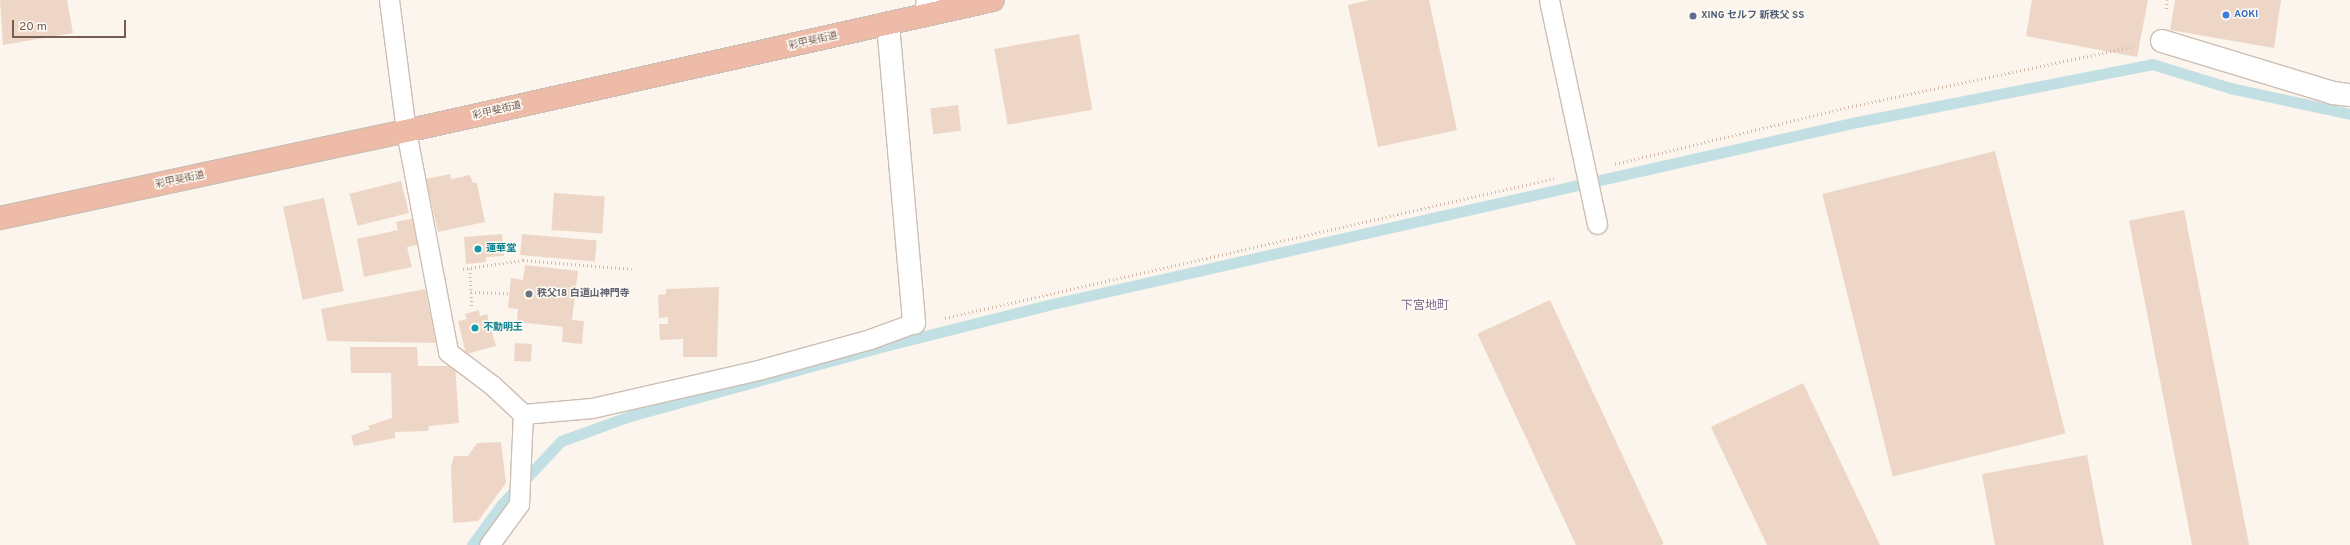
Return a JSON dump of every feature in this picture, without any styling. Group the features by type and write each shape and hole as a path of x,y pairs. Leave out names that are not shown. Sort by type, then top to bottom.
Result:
{"highway":[{"name":"彩甲斐街道","path":"0,218 406,131 888,24 927,7 993,0"}],"street":[{"path":"888,24 914,323"},
{"path":"2162,41 2333,93 2350,95"}],"lane":[{"path":"389,0 406,131 448,352 492,385 523,414 592,408 762,369 870,339 914,323"},
{"path":"1549,0 1597,224"},
{"path":"489,545 519,504 523,414"}],"path":[{"path":"432,271 470,269 523,260 632,269"},
{"path":"470,269 472,312"},
{"path":"471,292 509,293"}],"building":[{"path":"0,0 67,0 73,33 3,45"},
{"path":"1370,0 1429,0 1457,130 1378,147 1348,5"},
{"path":"2032,0 2148,0 2137,57 2026,36"},
{"name":"AOKI","path":"2175,0 2281,0 2274,48 2170,30"},
{"path":"1079,34 1092,110 1008,125 994,49"},
{"path":"958,105 961,131 933,134 930,108"},
{"path":"1995,151 2065,433 1893,476 1822,194"},
{"path":"450,174 451,179 470,175 473,183 477,183 485,222 438,232 426,179"},
{"path":"401,181 409,213 358,226 350,194"},
{"path":"554,193 605,197 602,233 551,230"},
{"path":"324,198 344,291 303,300 283,207"},
{"path":"2184,210 2249,545 2192,545 2129,221"},
{"path":"415,218 420,244 407,247 412,267 364,277 357,239 398,230 396,222"},
{"path":"502,234 504,256 486,257 486,262 466,264 464,237"},
{"path":"522,234 597,241 595,261 520,255"},
{"path":"525,265 578,271 572,320 584,321 582,344 562,342 563,327 517,322 518,309 508,308 511,278 523,280"},
{"path":"719,287 717,357 683,357 683,339 660,340 659,324 668,324 668,317 659,318 658,295 666,294 666,289"},
{"path":"425,289 436,343 327,341 321,309"},
{"path":"1550,300 1664,544 1576,545 1477,334"},
{"path":"479,310 480,316 487,314 496,346 466,354 458,321 467,319 465,314"},
{"path":"515,343 532,344 531,362 514,361"},
{"path":"350,347 417,347 418,366 455,366 459,423 429,426 428,431 395,432 395,438 354,446 351,436 370,429 368,426 392,418 391,373 351,373"},
{"path":"1803,383 1880,545 1767,545 1711,427"},
{"path":"501,442 506,483 478,521 453,523 451,467 454,456 468,456 477,443"},
{"path":"2087,455 2104,545 1995,545 1982,474"}],"waterway":[{"path":"472,545 502,504 561,441 630,416 873,349 1048,305 1852,123 2152,64 2230,88 2350,114"}],"place":[{"name":"AOKI","path":"2226,15"},
{"name":"XING セルフ 新秩父 SS","path":"1693,16"},
{"name":"蓮華堂","path":"478,249"},
{"name":"秩父18 白道山神門寺","path":"529,294"},
{"name":"不動明王","path":"475,328"}],"district":[{"name":"下宮地町","path":"1425,307"}]}
